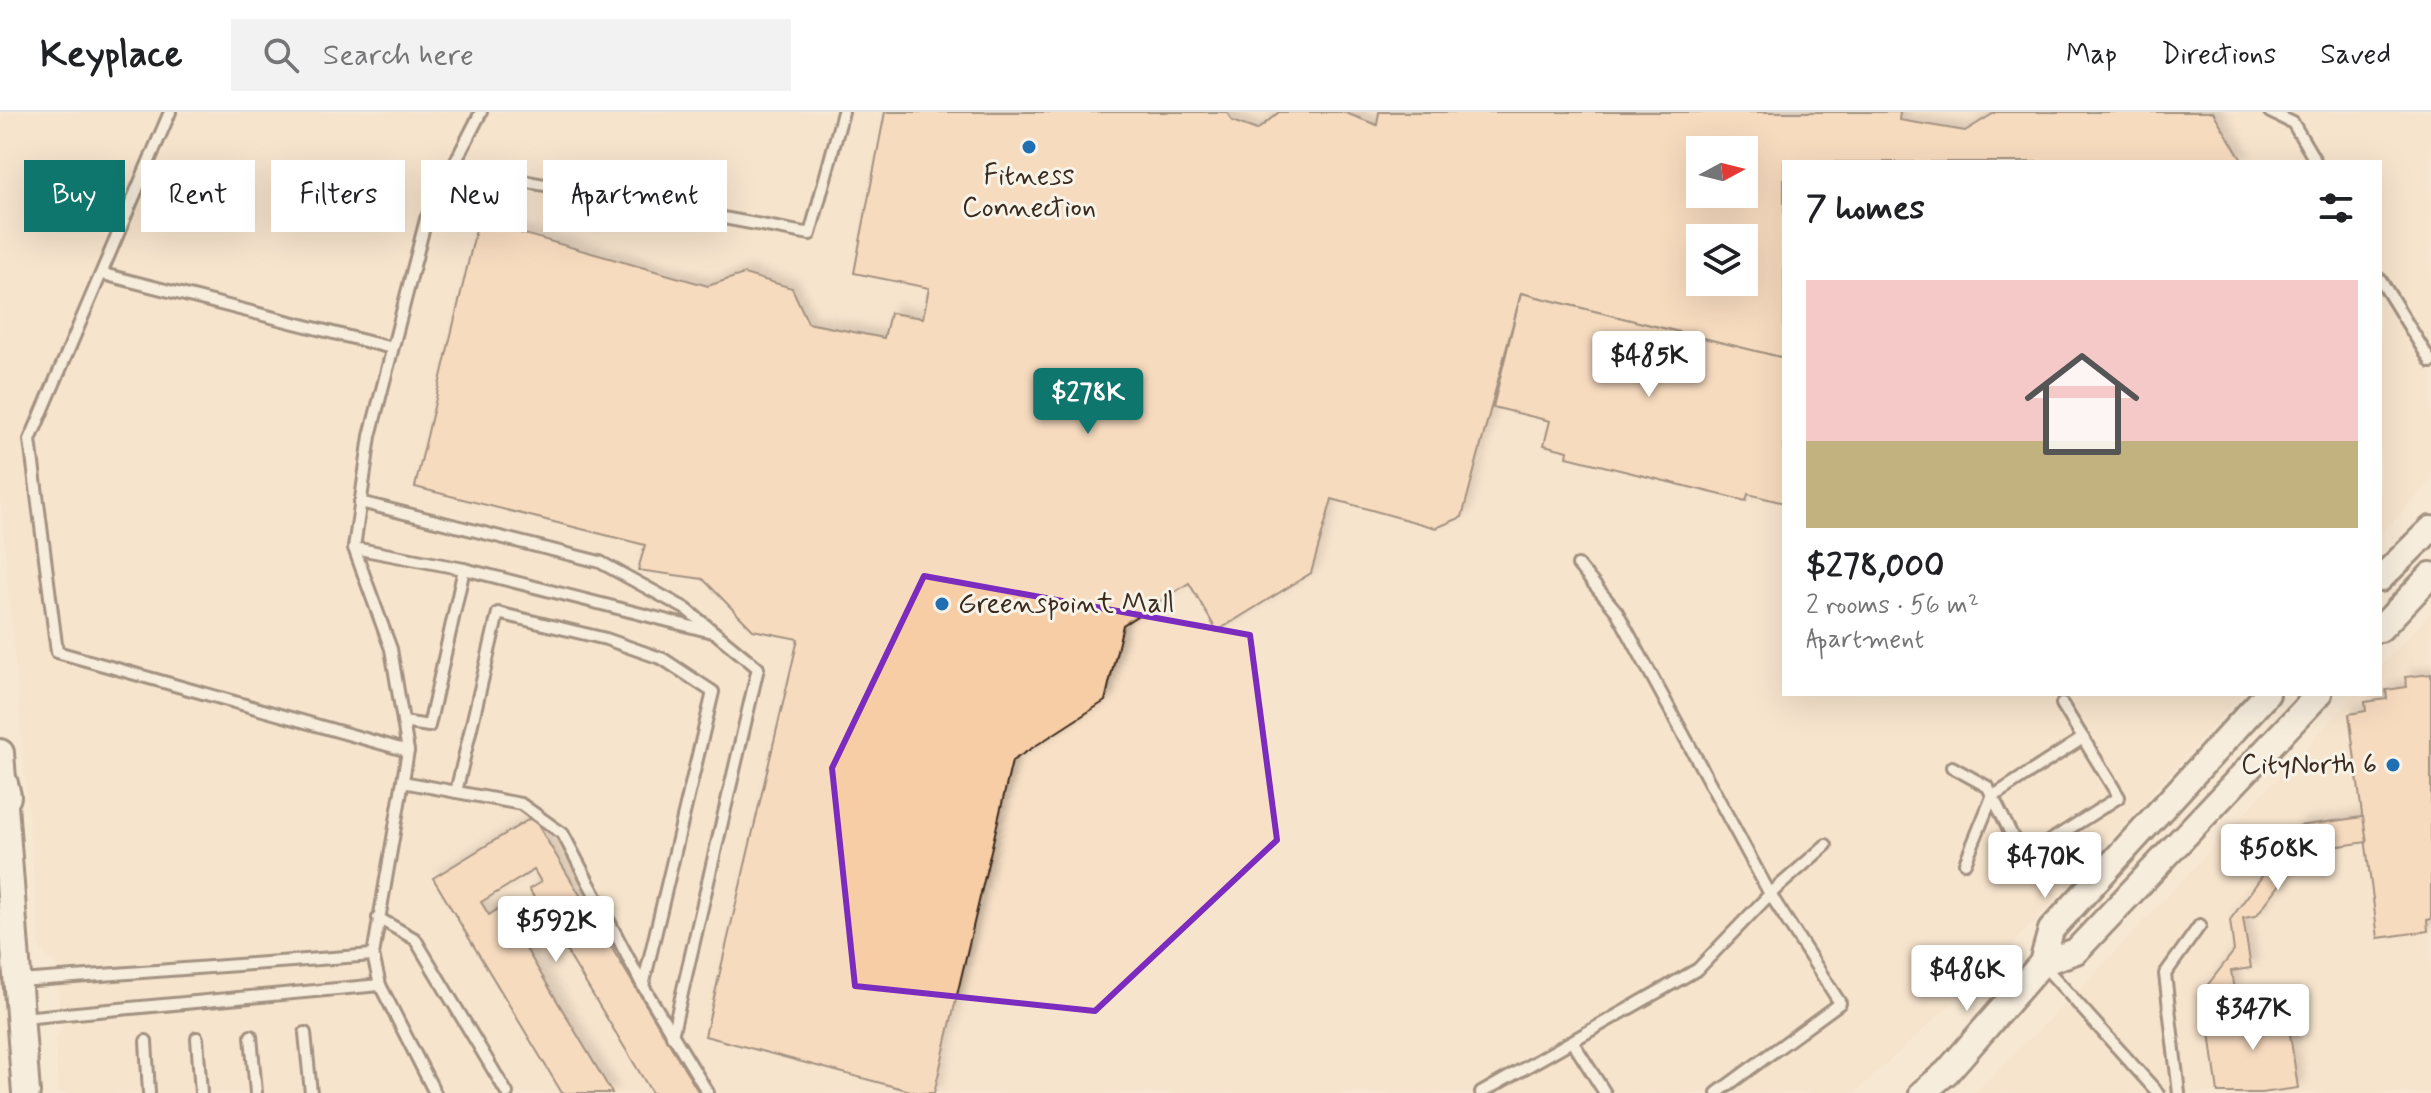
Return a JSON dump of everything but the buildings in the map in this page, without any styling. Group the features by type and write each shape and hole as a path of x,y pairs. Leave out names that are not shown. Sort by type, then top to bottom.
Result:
{"main road":[{"path":"0,753 26,1093"}],"street":[{"path":"2382,577 2431,529"},
{"path":"2382,627 2431,575"},
{"path":"1922,1093 1947,1072 2042,963 2051,930 2265,696"},
{"path":"2042,963 2076,951 2317,696"}],"lane":[{"path":"170,112 30,440 57,652 408,751"},
{"path":"456,160 481,112"},
{"path":"527,182 810,234 843,112"},
{"path":"2270,112 2293,123 2315,160"},
{"path":"423,232 370,436 354,548 391,649 408,751 373,955 380,985 435,1093"},
{"path":"103,274 392,348"},
{"path":"2382,282 2431,362"},
{"path":"360,502 600,562 686,609 758,668 672,1036"},
{"path":"354,548 464,569 715,632"},
{"path":"1578,565 1617,612 1770,894 1840,1003 1717,1093"},
{"path":"403,722 429,726 464,569"},
{"path":"456,792 498,613 606,639 663,659 713,692 643,986"},
{"path":"1952,767 1988,787 2023,858 2119,797 2062,704"},
{"path":"1965,863 1992,797 2083,738"},
{"path":"403,782 521,804 563,834 643,986 708,1093"},
{"path":"1481,1093 1698,969 1770,894 1826,845"},
{"path":"378,918 415,939 507,1093"},
{"path":"2179,1093 2165,974 2200,925"},
{"path":"17,982 373,955"},
{"path":"2042,963 2158,1093"},
{"path":"20,1018 380,985"},
{"path":"305,1033 311,1093"},
{"path":"251,1036 256,1093"},
{"path":"197,1038 201,1093"},
{"path":"146,1041 149,1093"},
{"path":"1572,1041 1605,1093"}],"highlighted area":[{"path":"924,576 1250,635 1277,840 1095,1011 855,986 832,768"}],"shaded area":[{"path":"4,112 2431,112 2431,482 2382,533 2382,160 1782,160 1782,696 2240,696 2044,912 1979,978 1855,1093 58,1093 55,1043 61,1027 57,966 40,950 0,493 0,122"},
{"path":"2431,613 2431,1093 1974,1093 2083,986 2354,696 2382,696 2382,665"}],"place":[{"name":"Fitness Connection","path":"1029,147"},
{"name":"Greenspoint Mall","path":"942,604"},
{"name":"CityNorth 6","path":"2393,765"}]}
